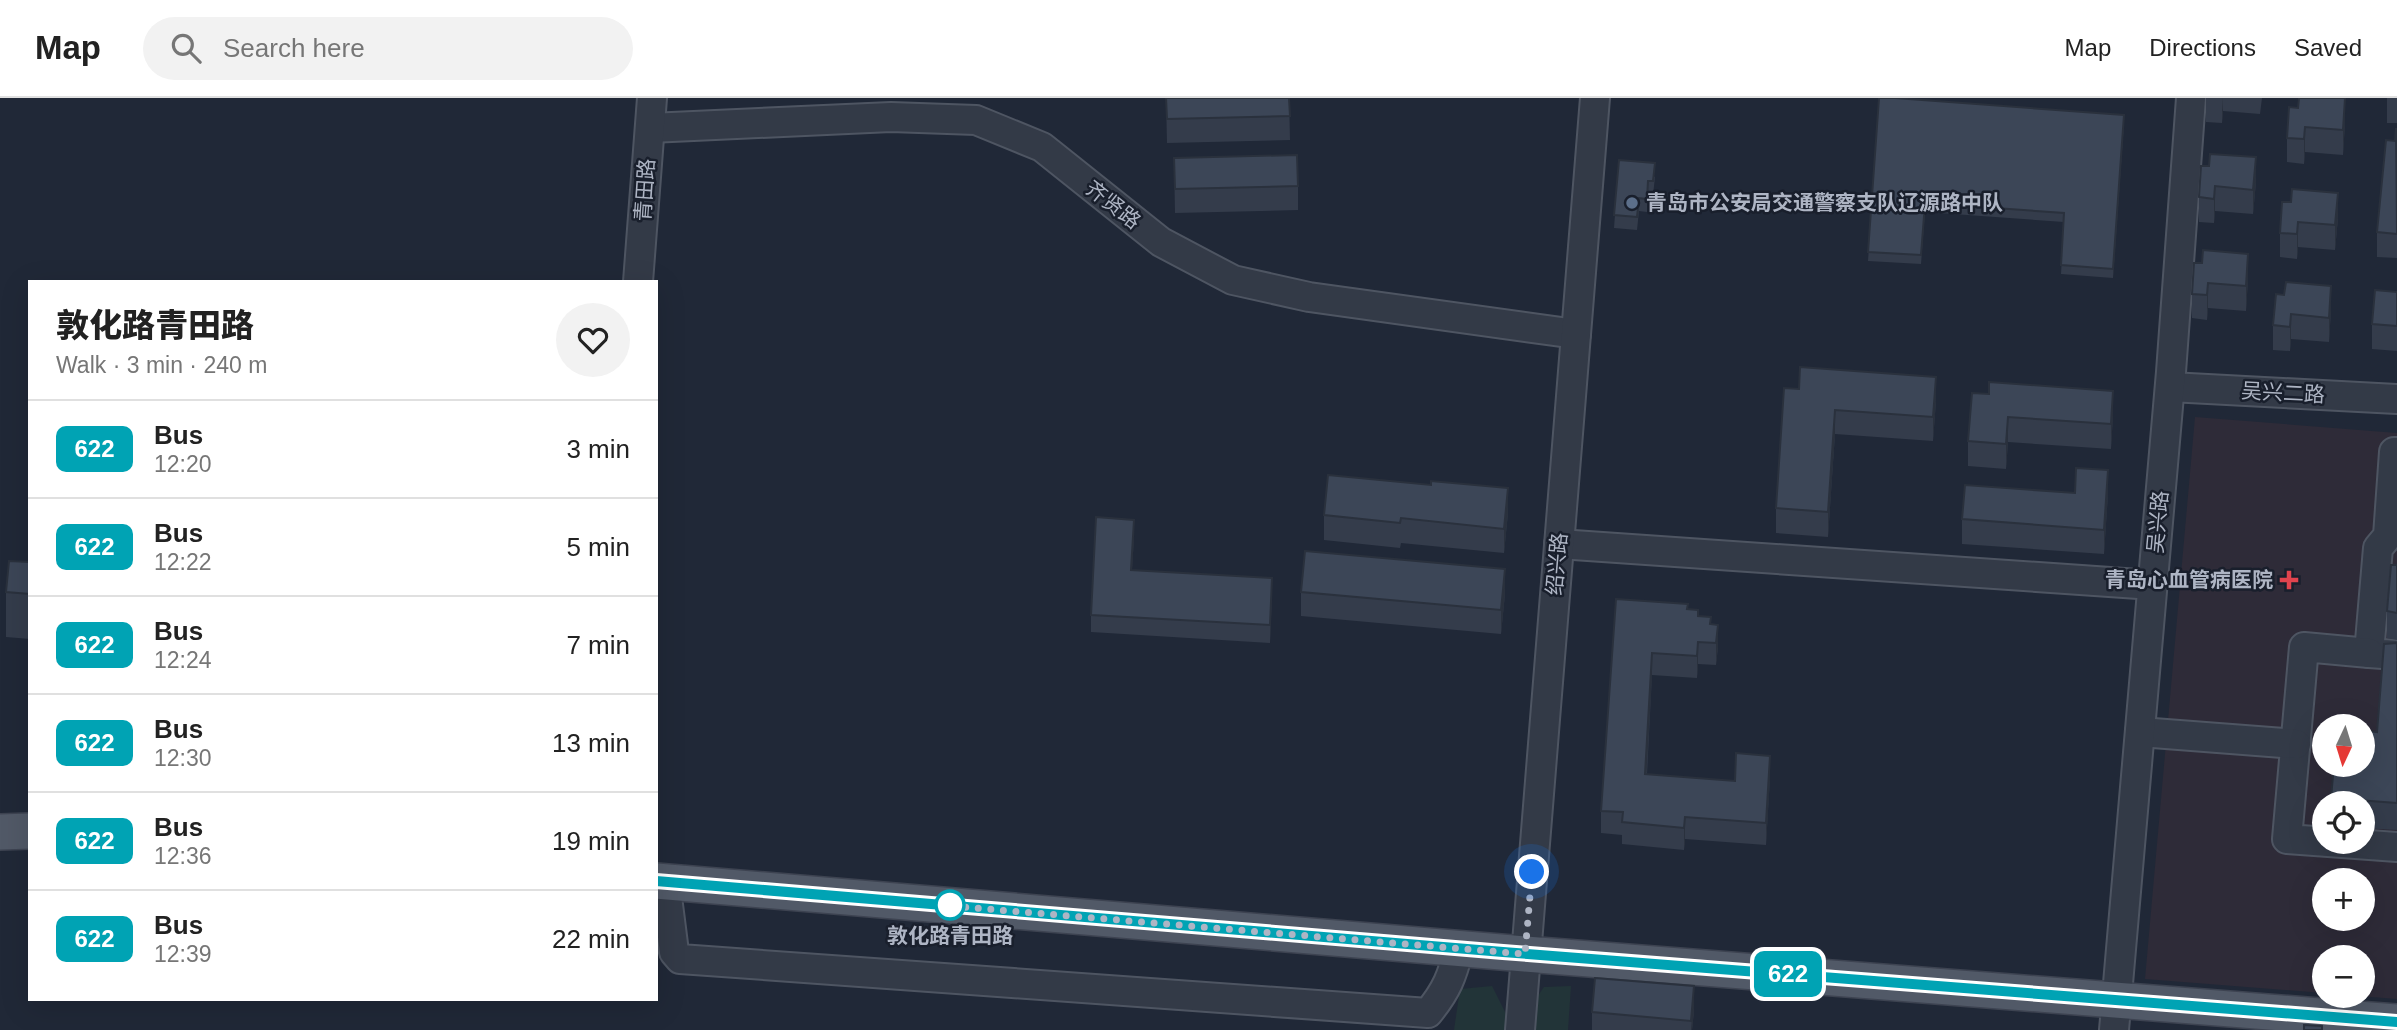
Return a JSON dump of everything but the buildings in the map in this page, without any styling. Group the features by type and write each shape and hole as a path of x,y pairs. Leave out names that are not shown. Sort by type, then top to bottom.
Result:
{"main road":[{"path":"0,832 28,831"},
{"path":"661,881 1525,954 2115,1015 2397,1022"}],"street":[{"name":"青田路","path":"638,280 652,98"},
{"name":"绍兴路","path":"1520,1030 1595,98"},
{"name":"吴兴路","path":"2115,1015 2170,387 2191,98"},
{"name":"齐贤路","path":"650,128 891,117 976,120 1042,147 1161,243 1233,281 1310,297 1576,334"},
{"name":"吴兴二路","path":"2170,387 2397,399"},
{"path":"2397,452 2394,452 2388,536 2378,548 2383,654 2304,646 2287,839 2397,847"},
{"path":"1559,544 2153,585"},
{"path":"2140,732 2296,744"},
{"path":"661,881 674,952 680,959 1434,1021 1451,981 1459,948"}],"shaded area":[{"name":"青岛心血管病医院","path":"2195,417 2397,433 2397,999 2375,997 2375,945 2312,945 2312,992 2145,979"},
{"path":"1492,986 1506,1014 1505,1030 1454,1030 1460,989"},
{"path":"1571,986 1568,1030 1529,1030 1530,1007 1544,987"}],"bus line":[{"name":"622","path":"658,881 1503,952 2397,1022"}],"place":[{"name":"青岛市公安局交通警察支队辽源路中队","path":"1632,203"},
{"name":"青岛心血管病医院","path":"2289,580"},
{"name":"敦化路青田路","path":"950,905"}],"route":[{"path":"950,905 939,905 1525,954 1532,872"}]}
